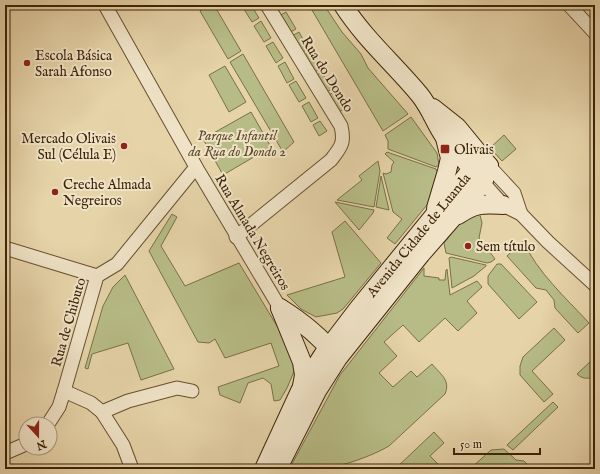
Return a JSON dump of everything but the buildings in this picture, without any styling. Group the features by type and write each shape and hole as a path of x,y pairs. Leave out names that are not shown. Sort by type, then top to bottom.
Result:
{"main road":[{"path":"343,5 348,14 426,103 457,127 489,166"},
{"path":"426,103 444,135 477,176"},
{"path":"444,135 450,158 441,219 474,206 483,204 503,205"},
{"name":"Avenida Cidade de Luanda","path":"264,469 300,391 477,176 489,166"},
{"name":"Avenida Cidade de Luanda","path":"277,469 313,397 330,353 358,309 441,219"},
{"path":"280,308 296,327 330,353"},
{"path":"296,327 331,324 349,316 358,309"},
{"path":"296,327 298,352 304,370 304,380 300,391"}],"street":[{"name":"Rua do Dondo","path":"236,237 331,160 341,147 343,137 341,126 267,5"},
{"path":"569,5 595,34"},
{"name":"Rua Almada Negreiros","path":"108,6 196,167 236,237 280,308"},
{"path":"489,166 514,193 521,214"},
{"name":"Rua de Chibuto","path":"53,416 59,407 97,276 117,264 196,167"},
{"path":"477,176 503,205 521,214 548,242 595,285"},
{"path":"5,248 97,276"},
{"path":"102,412 128,401 177,388 192,391"},
{"path":"64,391 91,403 102,412 123,445 132,469"},
{"path":"5,453 18,447"}],"green space":[{"path":"209,5 214,5 241,51 228,59 200,11"},
{"path":"251,5 259,18 252,22 242,6"},
{"path":"309,5 324,5 342,32 361,54 368,68 408,114 383,131"},
{"path":"286,12 296,29 289,33 279,16"},
{"path":"261,21 271,38 264,42 254,26"},
{"path":"299,32 308,49 301,53 292,36"},
{"path":"273,42 283,58 276,63 266,46"},
{"path":"310,52 320,69 313,73 303,56"},
{"path":"243,54 294,142 283,152 230,62"},
{"path":"285,62 294,79 287,83 278,66"},
{"path":"225,66 246,102 229,112 209,75"},
{"path":"322,72 332,89 325,93 315,76"},
{"path":"296,81 306,98 299,102 289,85"},
{"path":"334,92 344,109 337,113 327,96"},
{"path":"309,102 318,118 311,122 302,106"},
{"name":"Parque Infantil da Rua do Dondo 2","path":"251,112 271,147 223,175 203,139"},
{"path":"411,117 437,153 439,165 436,167 388,149 388,141 385,135"},
{"path":"320,121 327,131 319,136 313,125"},
{"path":"504,135 516,149 502,161 490,148"},
{"path":"387,152 436,169 438,173 431,200 395,244 387,238 402,219 393,212 383,173 386,174 391,172 394,162 385,154"},
{"path":"378,161 380,171 374,207 337,200 362,180 359,176"},
{"path":"381,176 389,210 376,207"},
{"path":"335,202 374,210 359,230"},
{"path":"479,211 482,223 479,238 495,259 487,263 446,253 444,243 460,223"},
{"path":"172,214 177,217 161,246 185,286 239,263 283,336 296,367 280,400 274,401 271,384 263,378 248,383 240,403 220,395 218,387 279,366 271,343 225,358 215,339 209,343 198,342 149,251"},
{"path":"345,221 381,263 343,309 337,313 316,317 301,309 287,295 345,277 332,232"},
{"path":"523,241 536,264 544,274 589,323 578,333 555,308 554,300 546,290 536,288 507,256"},
{"path":"451,257 486,266 474,276 452,288 449,258"},
{"path":"497,264 501,264 537,302 519,319 488,284 488,276"},
{"path":"424,268 424,276 439,278 439,280 445,280 447,269 450,295 477,281 482,287 467,301 477,313 458,331 445,318 419,342 403,325 384,342 397,356 379,373 393,387 411,371 417,377 432,364 446,381 447,385 445,394 389,446 374,454 349,463 324,469 292,469 292,464 340,375"},
{"path":"125,275 174,369 141,380 128,343 92,354 88,369 85,368 103,306 113,287"},
{"path":"554,328 565,340 532,371 553,394 544,402 520,375 520,366 523,357"},
{"path":"591,361 595,369 593,377 585,378 577,374"},
{"path":"553,402 558,407 513,450 507,445"},
{"path":"434,432 444,443 430,456 443,469 395,469"},
{"path":"504,449 516,460 524,461 532,469 470,469 491,450"}],"place":[{"name":"Escola Básica Sarah Afonso","path":"27,63"},
{"name":"Mercado Olivais Sul (Célula E)","path":"124,146"},
{"name":"Olivais","path":"445,149"},
{"name":"Creche Almada Negreiros","path":"55,192"},
{"name":"Sem título","path":"468,246"}]}
